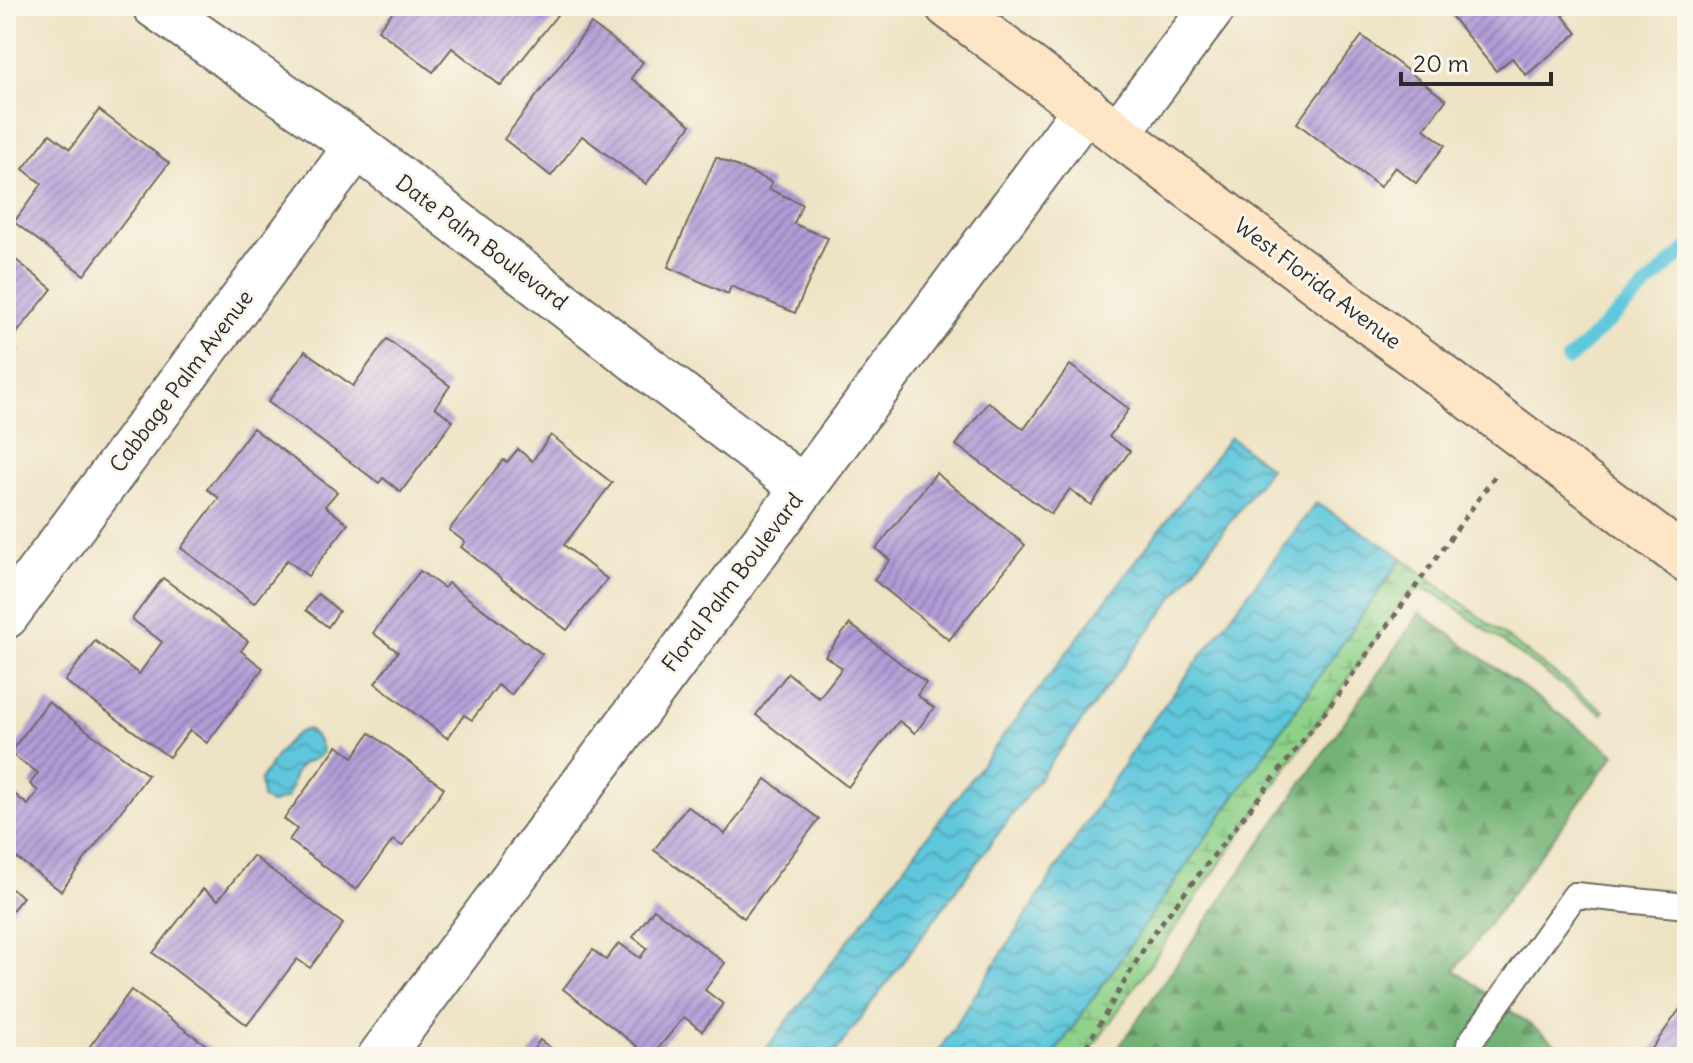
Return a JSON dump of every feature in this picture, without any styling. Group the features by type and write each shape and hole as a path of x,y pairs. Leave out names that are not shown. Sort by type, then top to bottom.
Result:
{"street":[{"name":"Date Palm Boulevard","path":"155,6 357,146 802,487"},
{"name":"West Florida Avenue","path":"948,6 1687,560"},
{"name":"Floral Palm Boulevard","path":"380,1057 802,487 1102,121 1214,6"},
{"name":"Cabbage Palm Avenue","path":"6,616 357,146"}],"lane":[{"path":"1469,1044 1575,895 1687,906"}],"path":[{"path":"1080,1057 1152,935 1332,703 1523,437"}],"green space":[{"path":"1402,558 1604,711 1602,714 1435,593 1421,589 1407,594 1086,1057 1052,1057"},
{"path":"1420,613 1615,754 1455,970 1574,1057 1112,1057"}],"water":[{"path":"1230,437 1270,468 832,1057 760,1057"},
{"path":"1316,503 1402,558 1052,1057 935,1057 1145,731"},
{"path":"308,729 319,741 323,752 297,770 287,798 270,804 262,798 260,780 293,736"}],"building":[{"path":"397,6 545,6 557,15 501,86 452,48 433,72 378,30"},
{"path":"1443,6 1576,6 1563,16 1577,33 1526,75 1512,58 1496,71"},
{"path":"591,24 643,62 631,78 691,125 646,184 582,136 551,176 504,139"},
{"path":"1362,36 1446,100 1424,129 1445,145 1416,183 1395,167 1380,187 1297,123"},
{"path":"99,110 169,163 84,275 14,222 42,184 23,169 50,134 70,149"},
{"path":"716,157 772,182 769,189 802,204 794,224 828,238 795,313 731,286 728,294 668,267"},
{"path":"6,252 52,289 9,343 17,350 6,363"},
{"path":"387,339 450,386 435,407 453,421 401,492 383,478 379,483 268,402 305,351 353,386"},
{"path":"1070,365 1129,409 1109,437 1130,451 1091,505 1070,489 1051,514 956,445 988,402 1024,429"},
{"path":"253,428 337,492 325,506 348,524 308,576 287,560 254,603 181,548 219,498 207,489"},
{"path":"551,435 612,483 564,545 607,579 567,630 461,547 465,542 449,530 503,460 507,462 518,449 532,461"},
{"path":"936,473 1025,545 949,640 874,580 890,560 876,549"},
{"path":"420,571 444,588 448,583 542,654 511,695 498,685 472,720 464,715 447,738 375,683 398,652 373,633"},
{"path":"163,578 248,641 241,651 263,668 207,743 190,730 169,757 65,681 95,641 139,674 162,642 132,619"},
{"path":"318,594 339,611 328,627 306,610"},
{"path":"850,624 926,683 917,695 934,708 915,733 899,721 848,787 756,715 788,673 819,698 842,668 825,656"},
{"path":"48,702 148,775 61,891 6,850 6,803 13,793 28,805 38,791 30,784 38,773 10,753"},
{"path":"370,733 444,788 402,846 393,840 356,890 289,840 297,829 284,819 337,746 353,757"},
{"path":"766,779 819,819 744,918 654,850 687,806 725,834"},
{"path":"253,856 343,924 310,968 297,959 247,1025 153,953 203,889 218,900"},
{"path":"6,885 23,897 6,918"},
{"path":"654,909 725,963 705,990 723,1004 702,1031 684,1017 651,1057 563,989 593,950 606,960 619,943 640,958 647,948 633,937"},
{"path":"131,990 213,1050 222,1057 82,1057"},
{"path":"1687,999 1687,1057 1646,1057"},
{"path":"540,1040 563,1057 528,1057"}],"waterway":[{"path":"1568,360 1687,248"}]}
